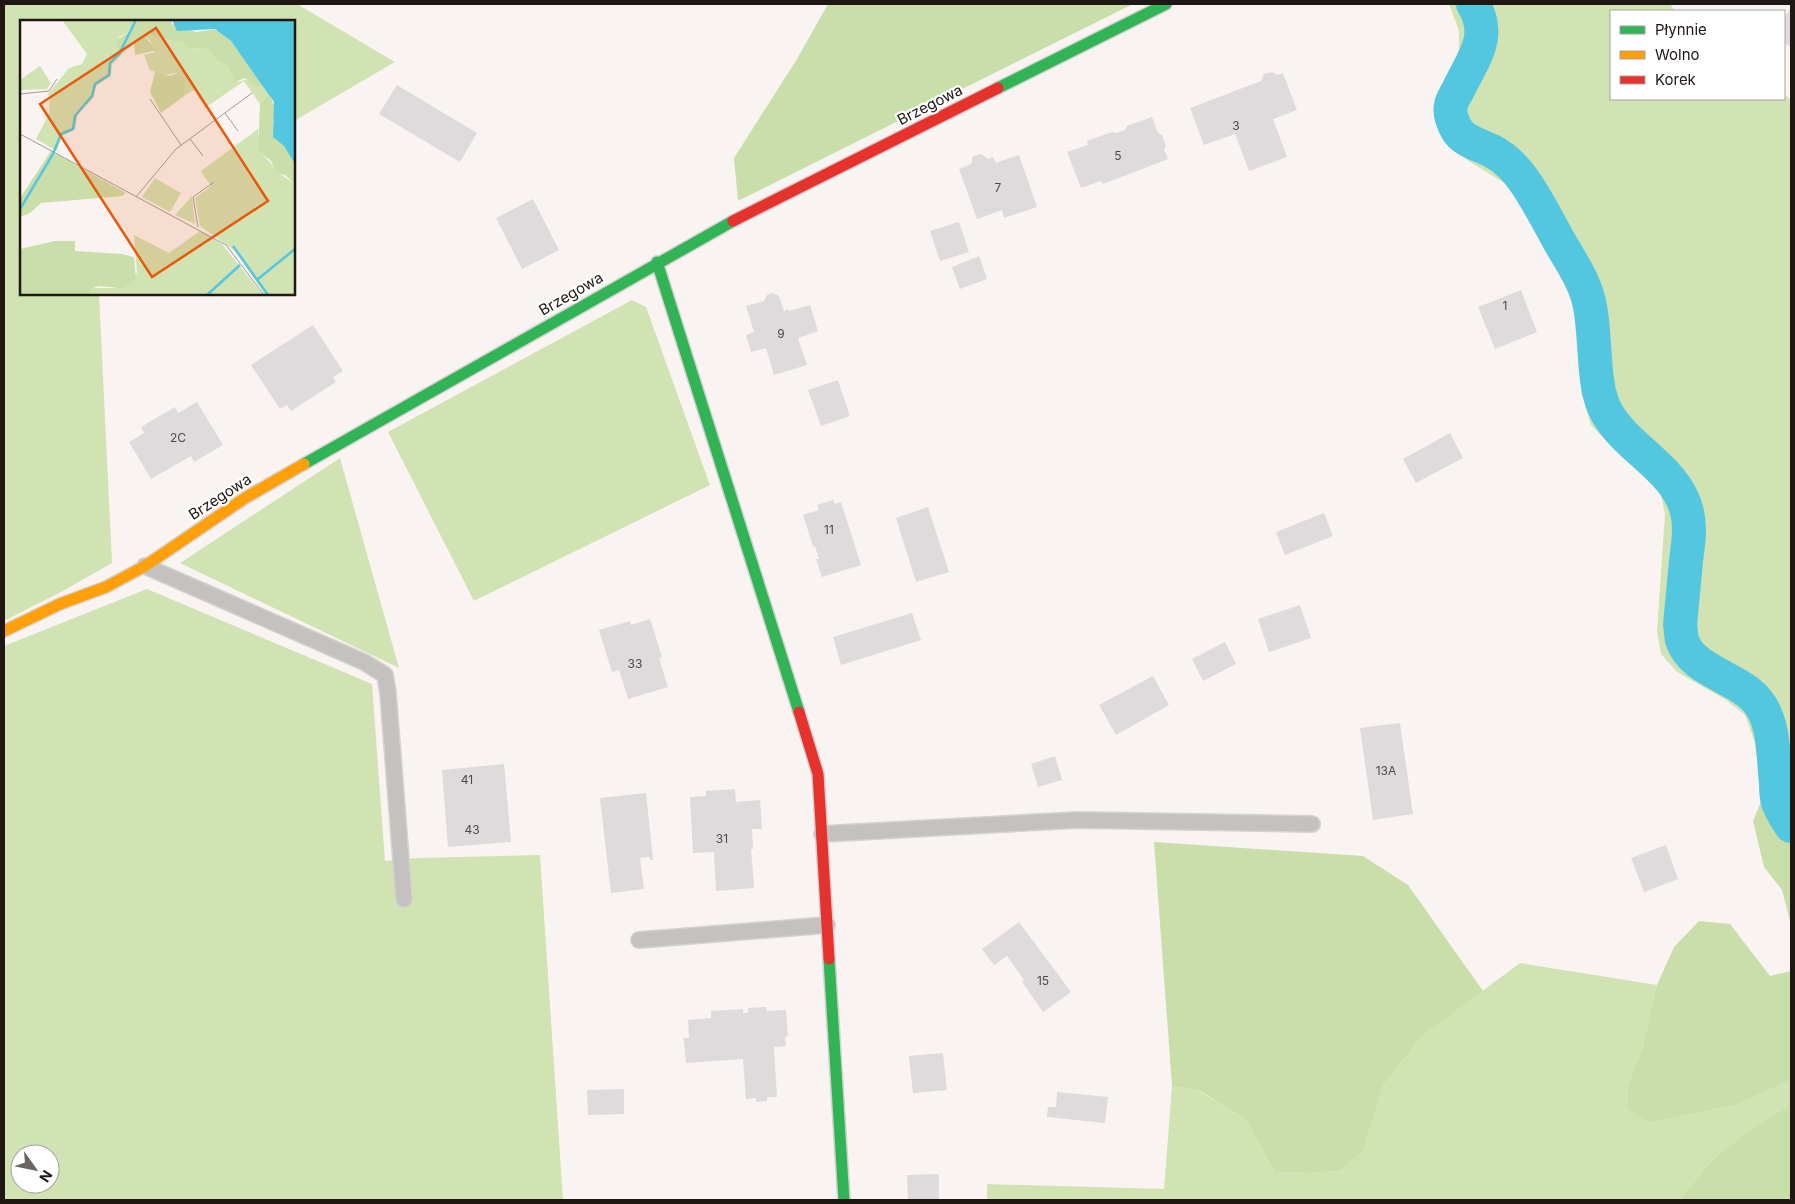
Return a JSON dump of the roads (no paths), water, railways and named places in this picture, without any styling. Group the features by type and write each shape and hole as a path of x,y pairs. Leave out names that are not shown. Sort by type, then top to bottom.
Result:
{"street":[{"name":"Brzegowa","path":"4,631 60,604 106,587 145,566 245,498 712,232 1166,4"},
{"path":"657,262 818,774 844,1200"}],"lane":[{"path":"145,566 364,662 385,675 404,899"},
{"path":"822,834 1077,820 1312,824"},
{"path":"639,940 827,925"}],"waterway":[{"path":"1473,4 1479,16 1481,37 1475,57 1452,103 1453,121 1457,130 1464,138 1497,154 1518,173 1539,204 1580,278 1589,302 1596,375 1602,402 1607,413 1627,438 1673,484 1682,497 1687,512 1689,536 1680,625 1682,640 1687,651 1695,660 1750,693 1764,710 1772,741 1777,800 1791,826"}]}
